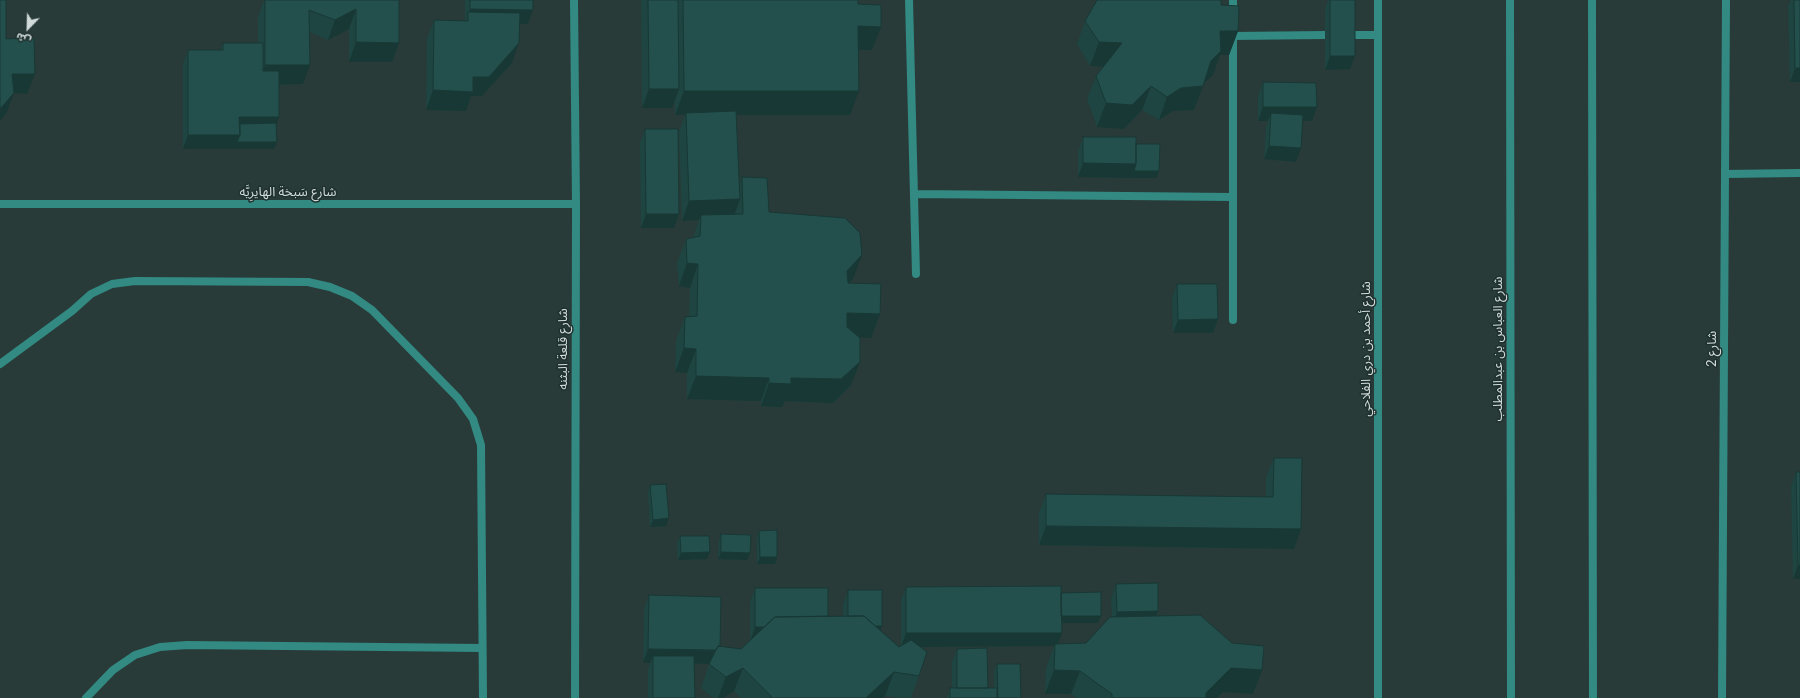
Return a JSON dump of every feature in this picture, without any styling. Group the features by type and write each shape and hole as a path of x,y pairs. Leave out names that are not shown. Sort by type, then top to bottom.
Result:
{"street":[{"name":"شارع قلعة البثنه","path":"574,0 576,204 575,698"},
{"path":"909,0 916,274"},
{"path":"1233,0 1233,320"},
{"name":"شارع أحمد بن دري الفلاحي","path":"1378,0 1378,698"},
{"name":"شارع العباس بن عبدالمطلب","path":"1510,0 1511,698"},
{"path":"1592,0 1593,698"},
{"name":"شارع 2","path":"1722,698 1726,0"},
{"path":"1233,29 1325,35"},
{"path":"1350,35 1378,35"},
{"path":"1725,174 1800,173"},
{"path":"915,194 1232,197"},
{"name":"شارع سَبخة الهايرِيَّه","path":"0,204 576,204"},
{"path":"0,364 72,311 92,294 112,284 135,281 308,282 330,287 352,296 372,310 458,398 473,419 481,445 483,698"},
{"path":"86,698 112,670 135,655 160,647 187,645 482,648"}],"building":[{"path":"0,0 6,0 6,39 34,38 35,74 12,74 14,93 1,108 0,108"},
{"path":"265,0 399,0 399,43 356,42 356,9 335,20 309,10 310,65 265,65"},
{"path":"470,0 533,0 533,10 470,9"},
{"path":"648,0 678,0 679,89 649,89"},
{"path":"683,0 858,0 858,4 881,5 881,27 858,26 859,91 684,91"},
{"path":"1097,0 1221,0 1221,5 1239,6 1238,31 1220,31 1221,51 1211,61 1203,86 1181,88 1167,97 1151,86 1132,105 1106,103 1096,76 1122,43 1099,42 1085,21"},
{"path":"1330,0 1355,0 1355,56 1330,56"},
{"path":"1794,0 1800,0 1800,68 1795,68"},
{"path":"468,12 520,13 519,43 489,77 473,77 473,92 433,90 434,20 468,21"},
{"path":"223,43 263,43 263,71 279,71 279,117 239,117 240,135 188,135 188,50 223,50"},
{"path":"1263,82 1316,83 1317,107 1263,107"},
{"path":"736,111 740,199 689,201 686,113"},
{"path":"1271,113 1303,115 1301,148 1269,146"},
{"path":"276,123 277,142 237,142 240,135 240,124"},
{"path":"645,129 678,129 679,214 646,214"},
{"path":"1083,137 1136,137 1136,164 1083,163"},
{"path":"1136,144 1160,144 1159,171 1134,171 1136,164"},
{"path":"742,177 767,178 769,212 845,218 860,233 862,255 847,271 848,283 881,284 880,314 847,313 847,327 860,338 860,362 841,379 791,378 791,384 769,383 769,378 696,376 696,349 684,348 685,317 697,316 698,264 687,263 686,239 700,236 701,215 743,214"},
{"path":"1177,284 1217,284 1218,319 1178,320"},
{"path":"1274,458 1302,458 1301,529 1046,526 1046,494 1273,497"},
{"path":"1796,472 1800,472 1800,565 1798,565"},
{"path":"666,484 669,518 653,520 650,485"},
{"path":"777,530 777,557 760,557 759,531"},
{"path":"721,534 751,535 750,553 721,552"},
{"path":"680,536 709,536 710,552 681,553"},
{"path":"1158,583 1158,611 1117,612 1116,584"},
{"path":"1061,586 1062,633 906,633 906,587"},
{"path":"755,588 828,588 828,616 775,617 764,627 755,627"},
{"path":"848,590 882,590 882,626 875,626 864,616 848,616"},
{"path":"1101,592 1101,616 1061,616 1061,593"},
{"path":"649,595 721,597 720,646 718,646 716,650 648,649"},
{"path":"1200,615 1232,643 1264,646 1262,670 1231,668 1206,693 1206,698 1112,698 1112,694 1080,671 1054,670 1055,644 1086,643 1110,617"},
{"path":"864,616 899,647 911,640 927,652 919,676 894,672 867,698 771,698 771,696 743,668 726,677 709,664 718,646 741,649 775,617"},
{"path":"987,648 988,688 957,688 957,649"},
{"path":"653,656 694,656 695,698 653,698"},
{"path":"997,664 1020,664 1021,698 998,698"},
{"path":"950,688 997,688 997,698 950,698"}]}
